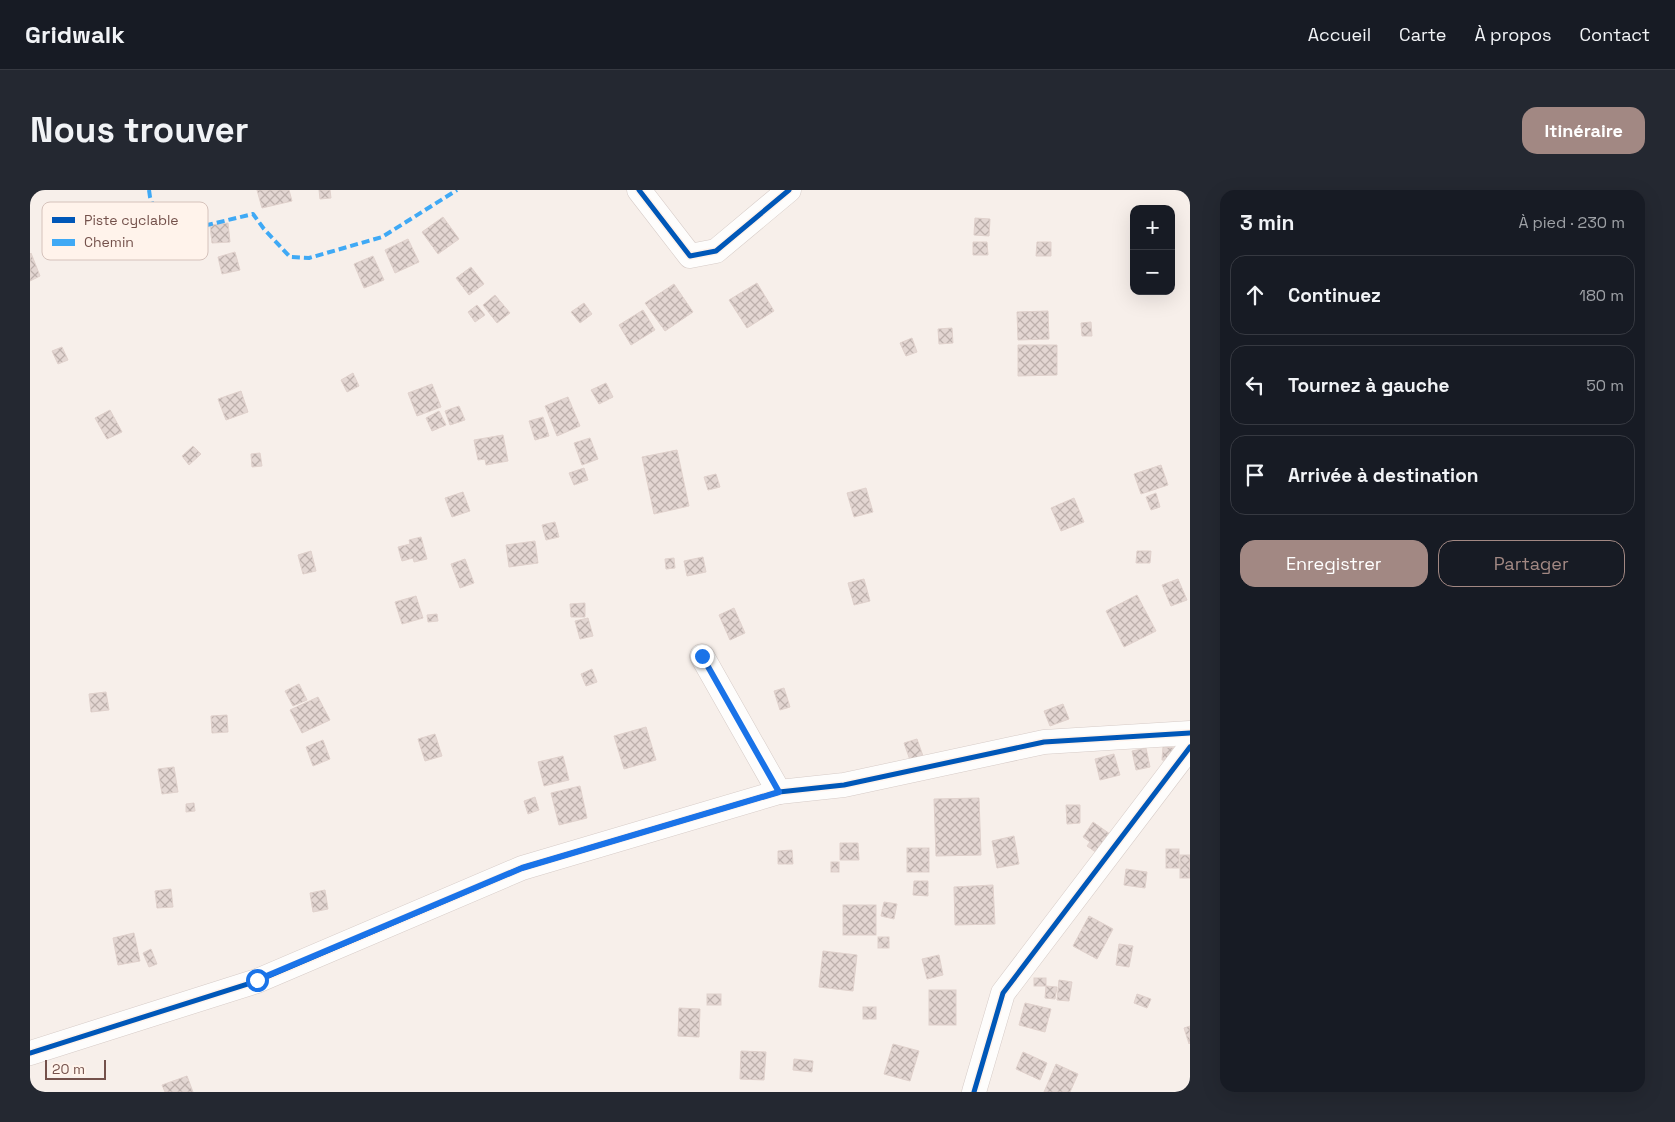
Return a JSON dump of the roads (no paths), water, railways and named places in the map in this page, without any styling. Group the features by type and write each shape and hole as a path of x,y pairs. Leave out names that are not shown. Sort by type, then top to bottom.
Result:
{"street":[{"path":"640,190 690,256 716,252 788,190"},
{"path":"702,656 779,792"},
{"path":"30,1053 257,980 522,868 779,792 844,785 1044,742 1190,733"},
{"path":"974,1092 1003,993 1190,747"}]}
